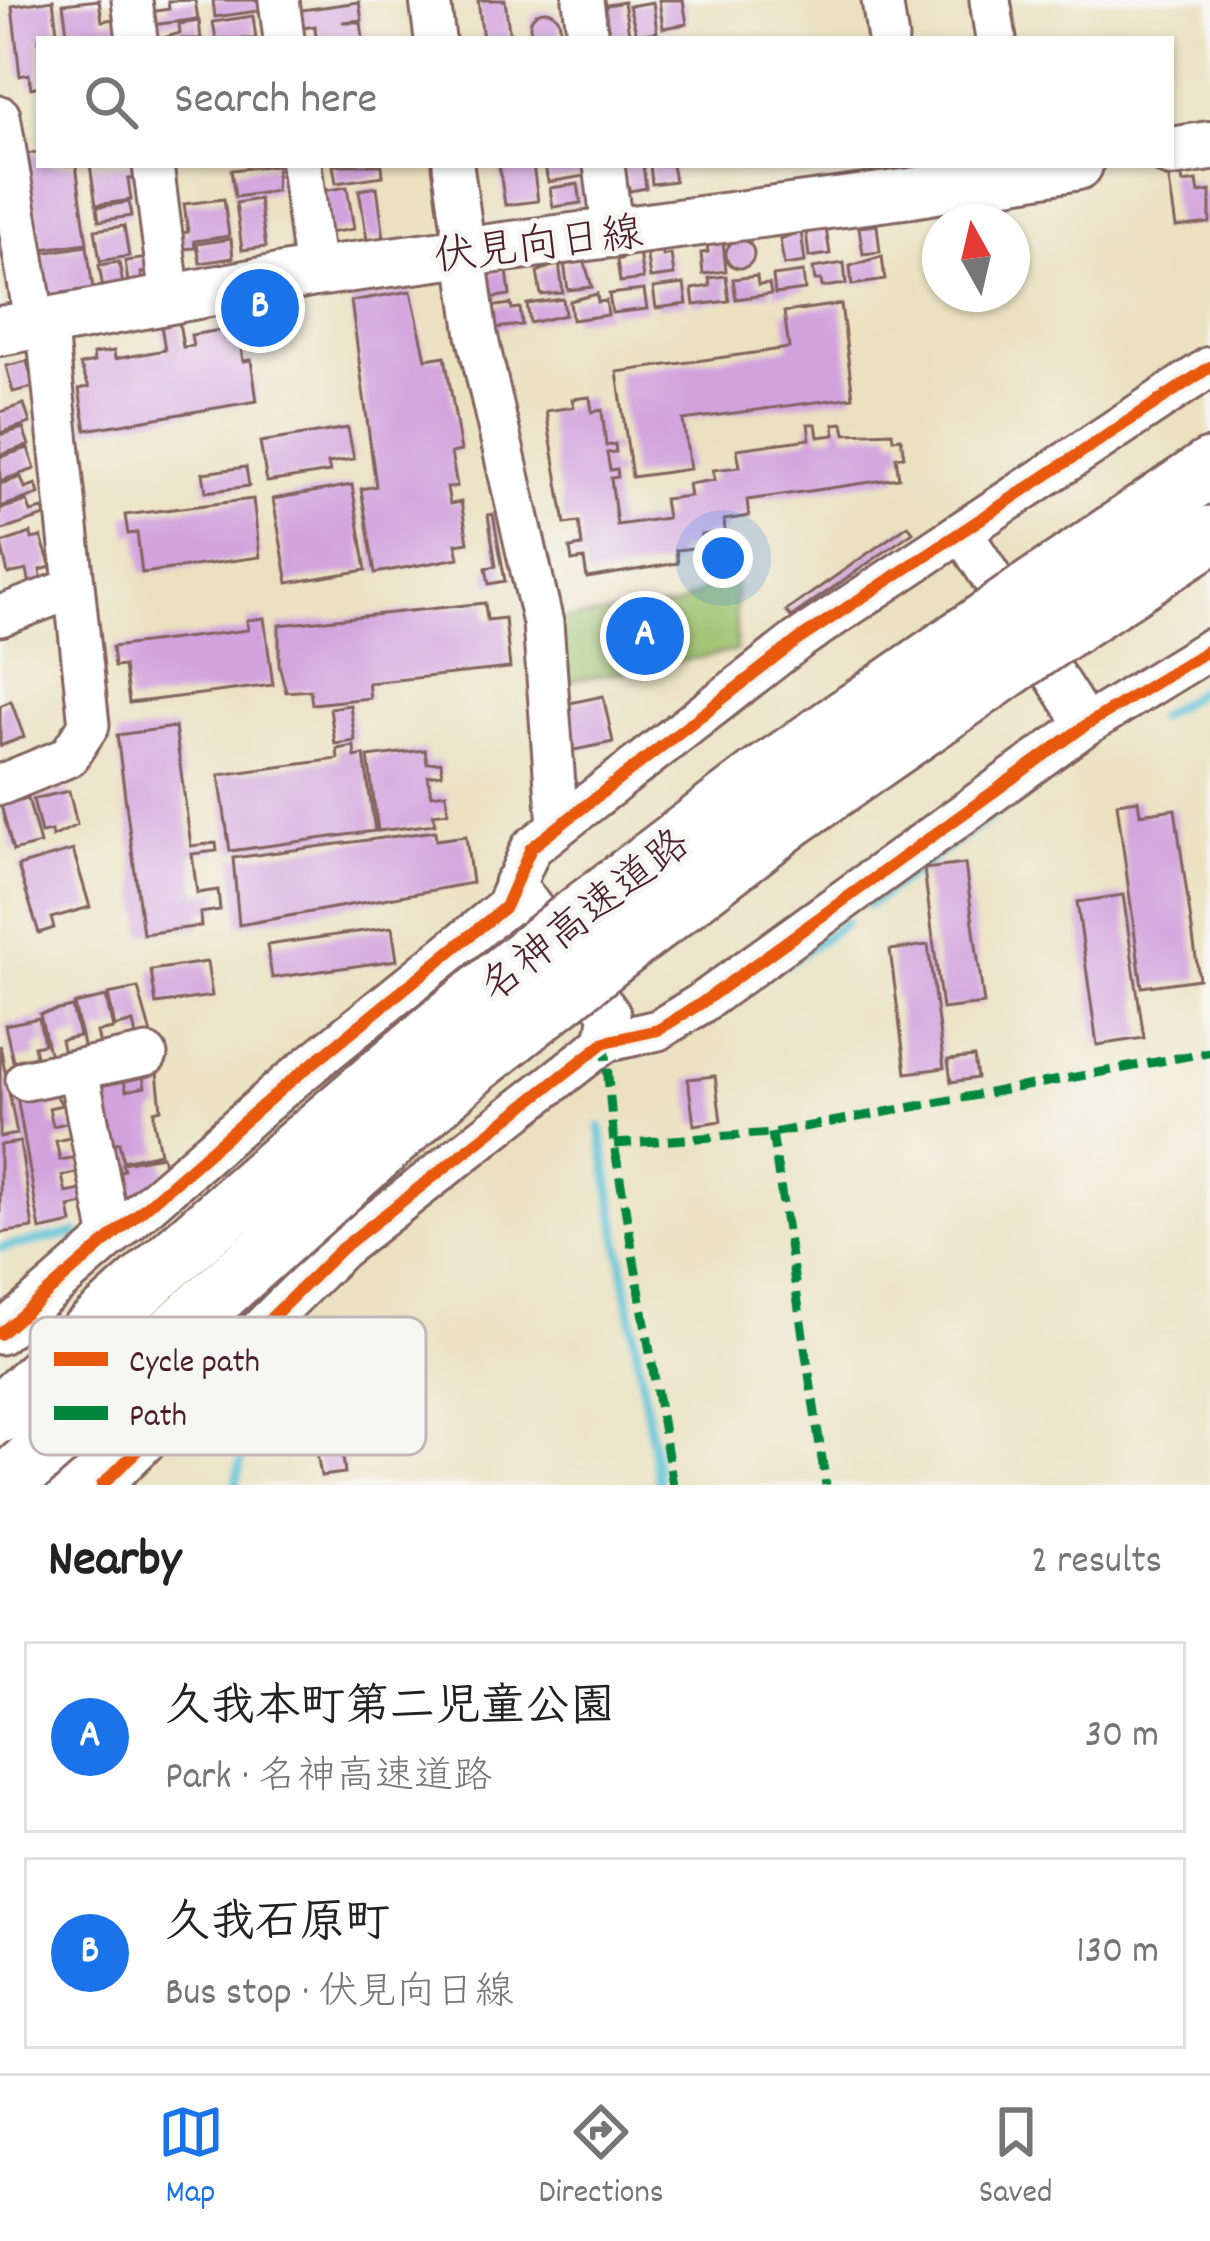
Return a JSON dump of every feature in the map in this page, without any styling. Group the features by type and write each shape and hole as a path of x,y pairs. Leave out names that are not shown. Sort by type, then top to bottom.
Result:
{"highway":[{"name":"名神高速道路","path":"105,1317 418,1043 793,817 1210,469"},
{"name":"名神高速道路","path":"1023,627 1210,535"},
{"name":"名神高速道路","path":"189,1317 473,1066 604,928"},
{"path":"208,1317 244,1267"},
{"name":"名神高速道路","path":"0,1414 30,1386"},
{"name":"名神高速道路","path":"5,1485 38,1455"},
{"path":"51,1485 81,1455"}],"main road":[{"path":"1174,152 1210,146"},
{"name":"伏見向日線","path":"27,325 315,272 464,249 613,235 909,179 1015,169"}],"street":[{"path":"132,0 137,36"},
{"path":"279,0 284,36"},
{"path":"430,0 435,36"},
{"path":"584,0 589,36"},
{"path":"882,0 888,36"},
{"path":"990,0 996,36"},
{"path":"0,116 89,725 68,757 0,785"},
{"path":"153,168 170,298"},
{"path":"301,168 315,272"},
{"path":"453,168 477,335 543,623 558,826"},
{"path":"604,168 613,235"},
{"path":"0,1334 510,895 531,848 558,826 798,640 1210,368"},
{"path":"962,532 1086,725"},
{"path":"0,616 71,589"},
{"path":"273,1317 341,1250 605,1042 658,1030 700,1004 1086,725 1210,649"},
{"path":"510,895 610,1014 605,1042"},
{"path":"26,1080 146,1054"},
{"path":"78,1070 111,1238"},
{"path":"102,1485 133,1455"}],"green space":[{"path":"735,570 736,651 559,683 551,621 677,606"}],"building":[{"path":"53,0 58,36 36,36 36,87 31,88 29,74 20,76 12,6"},
{"path":"99,0 102,21 119,18 122,36 68,36 63,4"},
{"path":"195,0 198,19 152,25 150,12 169,9 168,1"},
{"path":"213,0 264,0 265,10 215,17"},
{"path":"478,0 505,0 510,36 483,36"},
{"path":"659,0 683,0 687,24 663,28"},
{"path":"359,2 362,20 342,22 361,22 363,36 316,36 315,26 297,29 295,11"},
{"path":"624,2 629,34 611,36 603,12 607,5"},
{"path":"653,2 657,32 637,35 629,6"},
{"path":"545,11 558,20 555,36 535,36 530,26"},
{"path":"253,16 256,36 215,36 213,22"},
{"path":"199,21 201,36 170,36 180,33 179,24"},
{"path":"36,152 36,168 76,168 87,243 42,249 27,154"},
{"path":"90,168 137,168 138,178 128,179 131,200 96,205"},
{"path":"277,168 276,191 235,197 231,170"},
{"path":"334,168 382,168 383,176 336,183"},
{"path":"499,168 533,168 538,201 505,205"},
{"path":"546,168 584,168 585,176 548,182"},
{"path":"622,168 643,168 646,188 630,191"},
{"path":"650,168 673,168 675,181 652,184"},
{"path":"1181,172 1183,183 1197,181 1199,193 1210,191 1210,223 1176,227 1168,174"},
{"path":"578,184 581,203 553,207 550,188"},
{"path":"347,187 354,229 328,233 322,191"},
{"path":"377,187 384,238 367,240 359,190"},
{"path":"224,199 229,236 194,241 195,248 183,249 181,233 188,232 184,204"},
{"path":"259,199 266,247 242,250 236,203"},
{"path":"129,202 131,216 99,221 97,207"},
{"path":"877,225 880,252 863,254 859,227"},
{"path":"124,226 129,256 100,261 95,230"},
{"path":"826,228 830,254 809,257 806,231"},
{"path":"801,231 805,262 784,265 780,239"},
{"path":"231,239 233,258 200,263 197,244"},
{"path":"740,240 750,244 754,254 750,264 740,268 730,264 726,254 730,244"},
{"path":"723,242 726,271 703,274 701,253 708,252 707,244"},
{"path":"87,246 93,289 47,295 41,253"},
{"path":"662,248 663,256 671,254 674,275 650,278 646,250"},
{"path":"639,252 643,279 620,282 617,260"},
{"path":"882,256 885,280 852,285 850,266"},
{"path":"149,258 151,271 141,273 142,281 128,283 125,261"},
{"path":"584,260 592,287 568,290 564,262"},
{"path":"119,262 123,285 103,289 99,265"},
{"path":"559,263 563,293 541,295 537,272"},
{"path":"844,263 846,284 822,287 821,280 815,280 813,268"},
{"path":"507,270 510,295 480,299 476,274"},
{"path":"803,272 805,290 775,294 773,276"},
{"path":"726,276 729,301 694,305 692,289 710,286 709,278"},
{"path":"757,276 758,285 769,284 771,294 736,299 733,279"},
{"path":"684,284 687,304 656,308 653,288"},
{"path":"644,290 647,309 612,313 609,294"},
{"path":"411,291 426,359 445,356 461,451 451,453 457,486 447,488 450,504 461,502 468,542 456,544 459,558 375,573 361,489 376,486 351,301"},
{"path":"597,294 598,302 606,301 608,315 572,320 570,301"},
{"path":"563,299 565,315 530,323 527,304"},
{"path":"511,304 512,309 520,308 522,325 485,329 482,308"},
{"path":"841,304 853,397 683,420 690,469 632,477 617,372 789,348 784,312"},
{"path":"179,322 183,347 193,346 191,335 238,327 243,361 251,360 257,401 86,430 79,389 89,387 80,365 94,362 93,354 114,351 115,359 165,350 161,325"},
{"path":"27,361 34,387 13,392 6,366"},
{"path":"590,397 592,412 602,410 606,446 615,444 616,452 607,453 610,470 617,469 618,477 611,478 617,525 667,518 664,499 690,496 688,484 715,480 713,470 740,467 737,449 810,439 808,424 816,424 818,437 835,435 834,424 843,423 845,434 892,432 893,439 901,438 904,456 896,457 899,478 747,500 749,516 724,520 725,532 701,535 702,547 676,550 678,563 587,578 584,559 572,561 570,548 582,546 579,522 565,524 546,411 574,407 572,399"},
{"path":"24,404 30,423 0,433 0,412"},
{"path":"23,428 29,445 0,455 0,435"},
{"path":"348,428 354,459 328,463 330,472 267,482 260,442"},
{"path":"28,448 35,469 0,481 0,457"},
{"path":"246,467 249,486 206,492 203,473"},
{"path":"21,477 25,488 36,484 39,494 0,507 0,484"},
{"path":"352,485 366,570 288,583 273,499"},
{"path":"253,499 260,557 142,573 137,533 128,534 125,515"},
{"path":"27,501 31,512 43,509 45,516 0,531 0,509"},
{"path":"493,514 505,581 489,584 486,568 496,566 488,515"},
{"path":"908,525 913,532 791,617 786,611"},
{"path":"31,533 32,539 41,537 51,567 40,570 42,582 30,585 27,570 8,574 1,543"},
{"path":"485,603 487,620 505,618 510,668 368,683 370,698 312,704 310,690 286,692 279,665 279,625"},
{"path":"264,618 273,685 129,703 124,666 114,667 112,647 248,630 247,620"},
{"path":"603,696 613,742 565,752 556,706"},
{"path":"11,701 24,737 0,746 0,706"},
{"path":"350,705 355,741 335,744 330,708"},
{"path":"175,727 191,846 216,843 217,851 192,854 197,893 218,890 220,910 200,913 201,926 143,934 117,735"},
{"path":"354,746 355,757 364,755 375,831 230,851 219,775 338,759 337,749"},
{"path":"425,750 427,763 441,762 442,774 428,776 431,795 446,793 448,812 433,814 435,824 378,831 368,757"},
{"path":"69,791 77,825 52,837 51,831 41,833 33,799"},
{"path":"28,798 40,844 13,851 1,805"},
{"path":"1138,800 1140,814 1175,809 1199,979 1142,987 1117,803"},
{"path":"435,831 436,840 466,836 472,883 239,925 233,858"},
{"path":"73,850 90,907 51,918 54,928 39,933 18,866"},
{"path":"965,864 984,1004 942,1009 924,869"},
{"path":"1123,895 1144,1038 1097,1045 1077,902"},
{"path":"392,927 397,960 272,978 267,945"},
{"path":"928,945 944,1068 906,1073 890,950"},
{"path":"207,962 212,996 156,1004 151,970"},
{"path":"138,988 151,1034 136,1037 133,1022 115,1027 108,994"},
{"path":"106,997 113,1029 97,1032 100,1046 84,1050 74,1004"},
{"path":"72,1007 79,1036 61,1040 65,1058 51,1061 40,1014"},
{"path":"39,1018 44,1044 34,1046 36,1056 13,1061 5,1025"},
{"path":"0,1045 17,1134 0,1137"},
{"path":"974,1057 977,1078 951,1082 948,1060"},
{"path":"142,1071 157,1072 161,1109 154,1111 154,1122 160,1153 123,1161 119,1142 112,1144 99,1080 123,1075 126,1091 145,1087"},
{"path":"715,1076 721,1121 694,1125 688,1079"},
{"path":"52,1088 62,1105 49,1108 53,1126 70,1122 73,1137 56,1141 60,1160 77,1157 80,1172 62,1176 66,1193 81,1190 84,1204 69,1207 72,1223 40,1230 17,1096"},
{"path":"20,1142 33,1228 0,1233 0,1145"},
{"path":"162,1156 166,1174 140,1195 123,1198 118,1172 124,1170 122,1163"},
{"path":"317,1455 343,1455 345,1473 321,1476"}],"waterway":[{"path":"1158,718 1210,684"},
{"path":"1029,790 1051,775"},
{"path":"869,905 1015,799"},
{"path":"786,964 846,922"},
{"path":"600,1127 659,1485"},
{"path":"0,1248 76,1233"},
{"path":"236,1485 242,1455"}],"marked path":[{"path":"605,1042 614,1144 673,1485"},
{"path":"614,1144 772,1133 1210,1052"},
{"path":"772,1133 826,1485"}],"cycle path":[{"path":"0,1334 286,1085 505,907 531,848 798,640 1210,367"},
{"path":"272,1317 341,1249 605,1042 658,1030 700,1004 1086,725 1210,649"},
{"path":"102,1485 132,1455"}],"place":[{"name":"久我石原町","path":"260,308"},
{"name":"久我本町第二児童公園","path":"645,636"}]}
